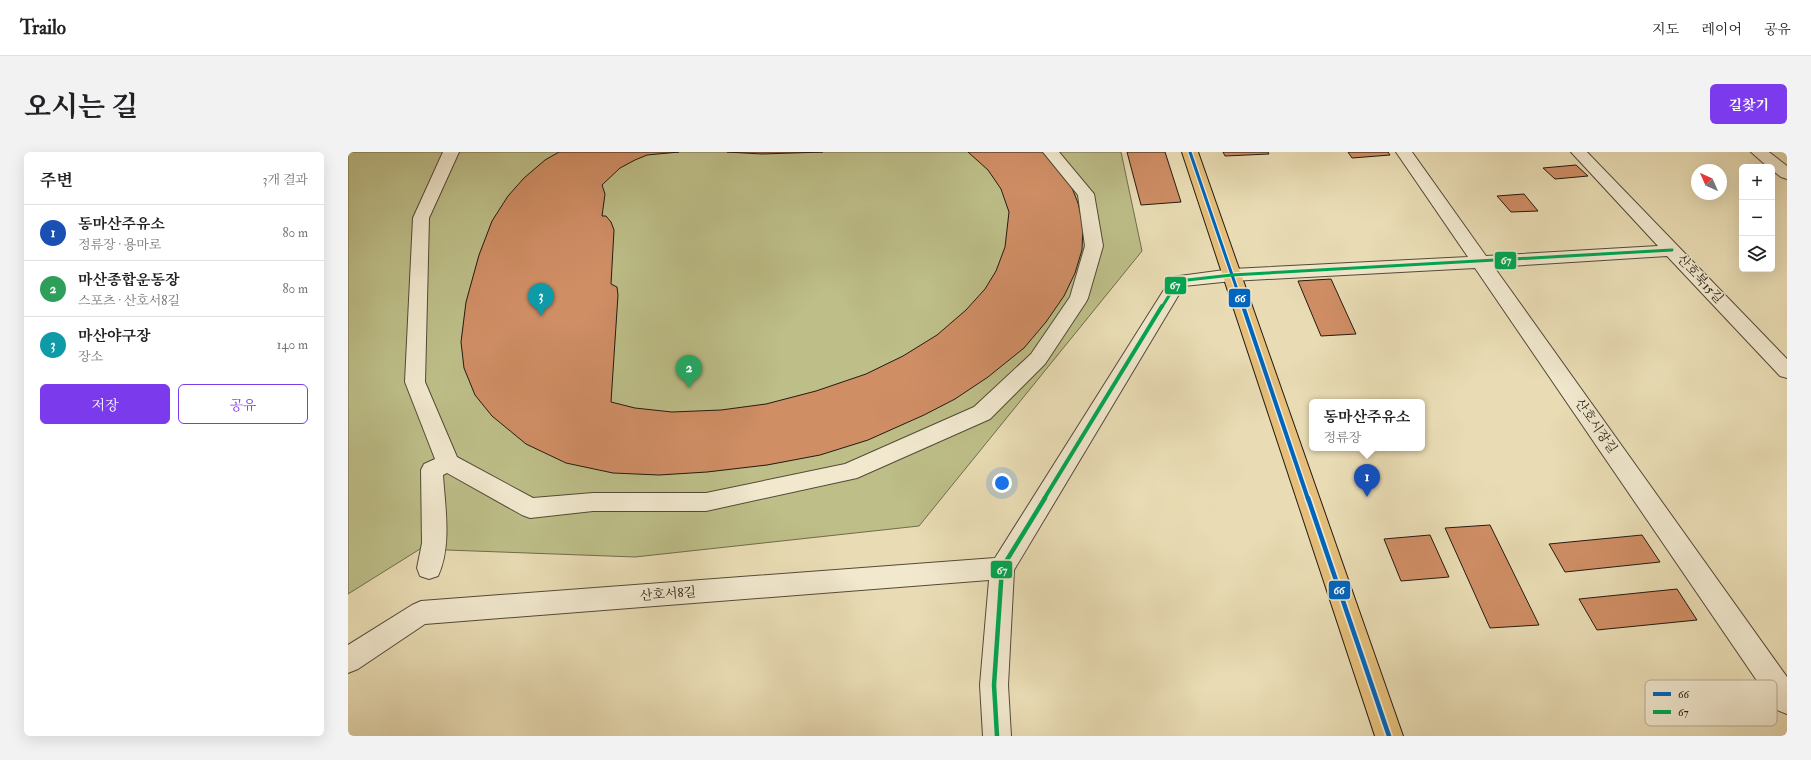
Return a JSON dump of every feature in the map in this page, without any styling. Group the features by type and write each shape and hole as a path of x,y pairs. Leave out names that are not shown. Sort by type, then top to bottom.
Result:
{"main road":[{"path":"1190,152 1389,736"}],"street":[{"path":"451,152 421,218 415,382 448,463 530,508 593,502 706,502 849,472 982,412 1038,359 1079,298 1094,246 1086,194 1051,152"},
{"name":"산호시장길","path":"1404,152 1773,680"},
{"name":"산호북15길","path":"1579,152 1672,250 1777,351 1787,372"},
{"path":"1759,152 1787,174"},
{"path":"997,736 994,685 1002,568 1178,281 1232,275 1672,250"},
{"path":"429,568 434,543 432,470 448,463"},
{"name":"산호서8길","path":"348,660 421,613 1002,568"},
{"name":"산호시장길","path":"1777,686 1787,700"}],"green space":[{"path":"348,152 1121,152 1142,251 919,526 635,557 420,549 348,594"}],"building":[{"path":"559,152 679,152 647,155 635,160 620,168 602,185 605,194 602,216 606,216 611,222 614,230 611,284 617,287 618,295 611,402 635,408 672,412 721,410 766,404 816,391 866,374 903,356 937,335 966,310 985,289 996,271 1005,247 1009,212 1001,189 988,170 968,152 1047,152 1070,183 1078,203 1083,225 1082,250 1075,273 1064,296 1046,322 1024,348 988,377 955,399 924,415 868,440 820,455 767,465 707,472 659,475 613,473 566,463 526,444 492,416 475,395 464,368 461,342 466,302 479,255 492,221 508,196 524,178 545,160"},
{"path":"727,152 823,152 762,154"},
{"path":"1127,152 1165,152 1181,202 1141,205"},
{"path":"1223,152 1268,152 1269,154 1225,156"},
{"path":"1348,152 1388,152 1390,155 1352,158"},
{"path":"1576,165 1588,176 1555,179 1543,168"},
{"path":"1524,194 1538,211 1511,212 1497,196"},
{"path":"1331,279 1356,334 1321,336 1298,281"},
{"path":"1490,525 1539,625 1490,628 1445,528"},
{"path":"1430,535 1449,577 1401,581 1384,539"},
{"path":"1642,535 1660,562 1565,572 1549,544"},
{"path":"1677,589 1697,620 1597,630 1579,599"}],"transit line":[{"name":"66","path":"1190,152 1389,736"},
{"name":"67","path":"997,736 994,685 1002,568 1178,281 1232,275 1672,250"}],"place":[{"name":"마산야구장","path":"541,316"},
{"name":"마산종합운동장","path":"689,388"},
{"name":"동마산주유소","path":"1367,497"}]}
